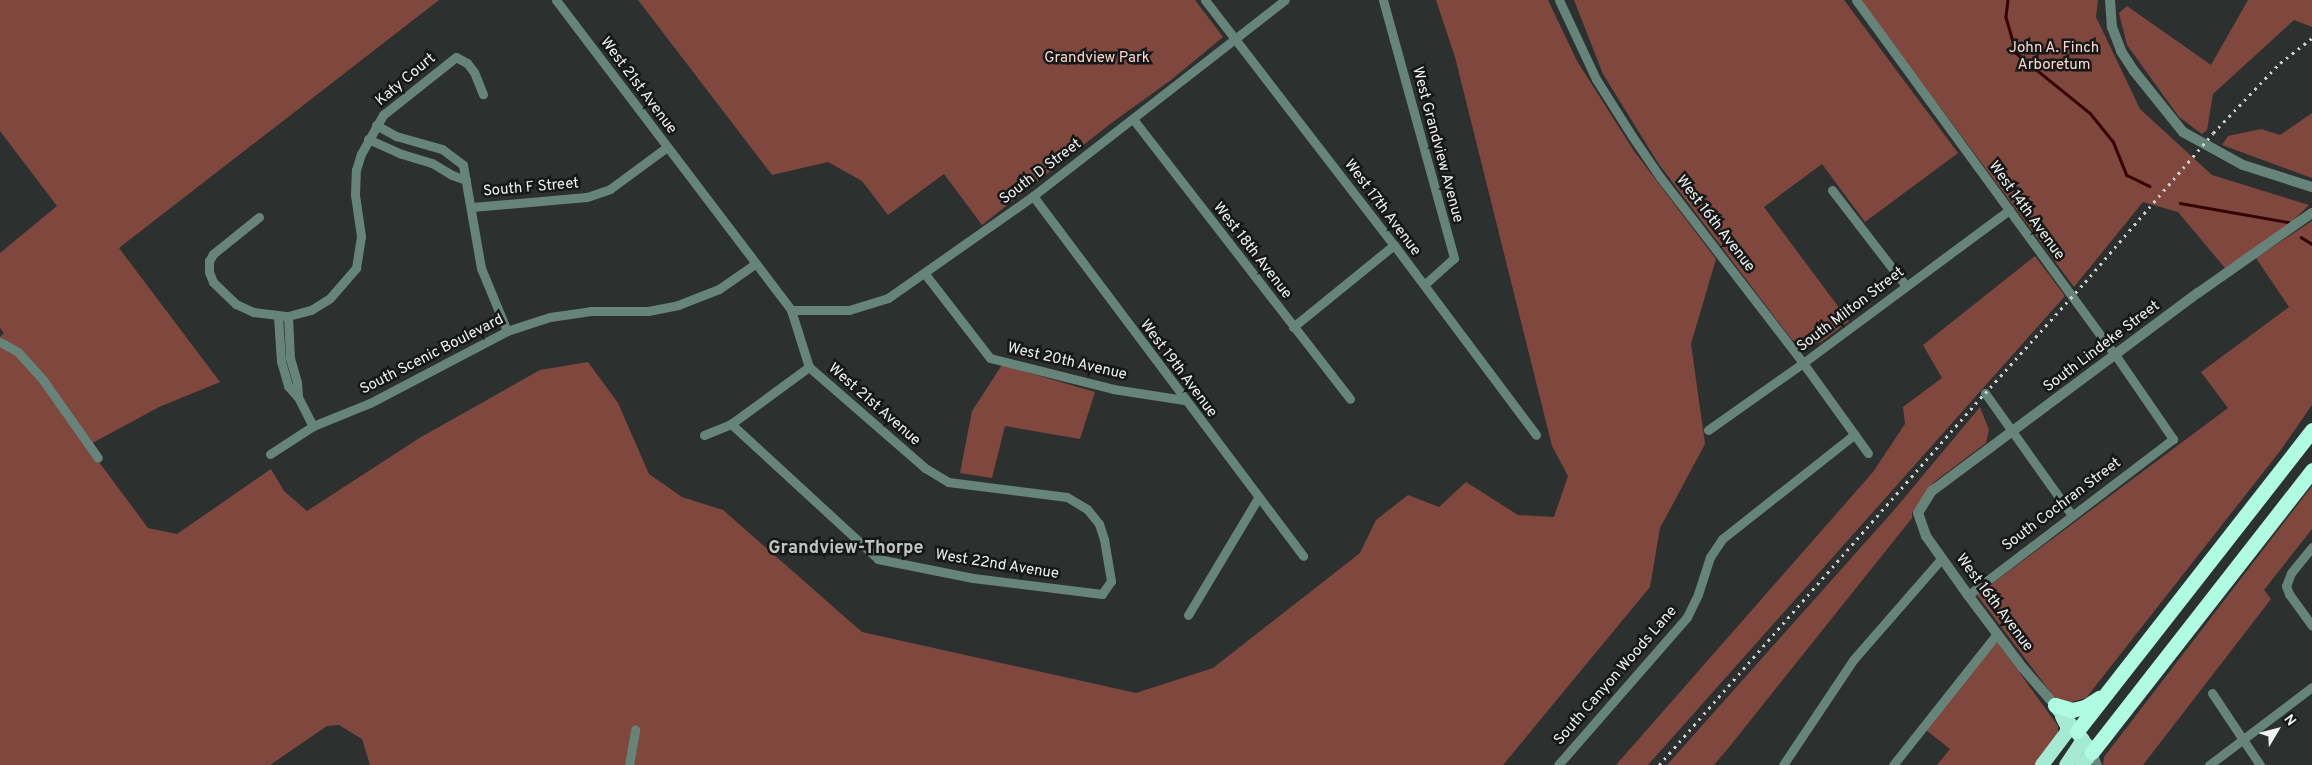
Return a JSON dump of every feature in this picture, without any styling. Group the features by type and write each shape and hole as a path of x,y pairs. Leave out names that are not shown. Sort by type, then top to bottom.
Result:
{"highway":[{"path":"2055,705 2072,710 2085,707 2108,690 2312,430"},
{"path":"2066,765 2087,747 2312,470"},
{"path":"2082,765 2108,690"},
{"path":"2055,705 2087,747"},
{"path":"2042,765 2067,732 2067,726 2055,705"},
{"path":"2052,765 2087,747"}],"street":[{"name":"West 21st Avenue","path":"556,0 791,310 809,367 926,468 948,482 1067,497 1087,509 1099,524 1104,539 1111,581 1102,594"},
{"name":"West 17th Avenue","path":"1205,0 1394,245 1536,435"},
{"name":"South D Street","path":"791,310 850,310 872,305 888,298 1033,196 1285,0"},
{"name":"West Grandview Avenue","path":"1382,0 1454,258 1424,285"},
{"name":"West 16th Avenue","path":"1559,0 1596,79 1632,136 1660,177 1803,363 1868,453"},
{"name":"West 14th Avenue","path":"1856,0 2116,356 2173,439"},
{"path":"2110,0 2112,27 2121,51 2134,71 2183,132 2243,165 2312,188"},
{"name":"Katy Court","path":"259,217 213,254 209,261 209,272 213,282 236,304 253,312 278,317 311,310 330,298 356,268 362,236 355,195 356,170 368,139 376,125 393,106 456,57 467,63 474,72 483,94"},
{"name":"West 18th Avenue","path":"1133,118 1350,399"},
{"path":"376,125 396,136 433,146 452,154 463,165 472,207 481,268 507,331"},
{"path":"368,139 402,154 432,163 452,175 466,180"},
{"name":"South F Street","path":"472,207 587,197 610,190 667,147"},
{"path":"1832,190 1906,286"},
{"name":"West 19th Avenue","path":"1033,196 1184,400 1303,556"},
{"name":"South Milton Street","path":"1708,430 1803,363 2008,210"},
{"name":"South Lindeke Street","path":"1918,513 1932,491 2116,356 2198,293 2312,213"},
{"path":"1293,326 1394,245"},
{"name":"South Scenic Boulevard","path":"270,454 313,426 370,403 507,331 550,317 583,312 648,310 678,305 719,290 755,264"},
{"name":"West 20th Avenue","path":"924,274 990,358 1113,389 1184,400"},
{"path":"288,316 290,358 297,382 298,398"},
{"path":"278,317 281,361 288,386 298,398 313,426"},
{"path":"0,342 18,352 43,380 98,458"},
{"path":"704,435 731,424 809,367"},
{"path":"1985,393 2071,514"},
{"name":"West 22nd Avenue","path":"731,424 878,558 973,578 1102,594"},
{"name":"South Canyon Woods Lane","path":"1558,765 1687,617 1698,594 1710,557 1722,539 1855,434"},
{"name":"South Cochran Street","path":"1968,594 2071,514 2173,439"},
{"path":"1188,615 1258,498"},
{"name":"West 16th Avenue","path":"1918,513 1926,536 1997,634 2055,705"},
{"path":"2312,547 2291,573 2286,589 2312,626"},
{"path":"1783,765 1852,660 1942,558"},
{"path":"1893,765 1997,634"},
{"path":"2209,765 2312,687"},
{"path":"2212,692 2241,740 2260,765"},
{"path":"629,765 635,730"}],"green space":[{"path":"0,0 439,0 119,248 220,382 159,407 87,446 148,528 177,534 271,469 284,491 307,511 421,437 540,370 588,362 618,403 649,474 682,497 723,510 862,632 1136,693 1213,668 1360,553 1376,520 1408,495 1439,507 1466,482 1518,515 1554,517 1568,476 1552,446 1455,57 1436,0 1548,0 1577,61 1634,151 1716,259 1691,344 1705,444 1660,528 1650,587 1503,765 370,765 362,739 339,725 327,726 270,765 0,765 0,337 4,333 0,328 0,253 57,206 0,131"},
{"name":"Grandview Park","path":"638,0 1195,0 1223,37 1171,80 1110,124 982,225 944,174 888,215 862,181 828,162 772,175"},
{"path":"1574,0 1844,0 1958,153 1865,222 1822,164 1764,207 1849,321 1821,342 1807,345 1792,340 1658,163 1603,74"},
{"name":"John A. Finch Arboretum","path":"1860,0 2098,0 2096,17 2140,109 2212,175 2309,205 2277,236 2225,268 2178,212 2143,202 2074,287"},
{"path":"2248,0 2312,0 2312,27 2294,20 2213,94 2207,130 2202,134 2179,117 2127,45 2119,13 2127,6 2211,65"},
{"path":"2312,113 2312,178 2222,145 2228,136 2261,129 2280,135"},
{"path":"2312,221 2312,405 2280,451 2086,698 2067,703 2055,698 1977,595 2228,408 2201,372 2289,307 2256,258"},
{"path":"2035,256 2065,296 1648,765 1616,765 1873,472 1905,424 1903,407 1942,378 1923,345"},
{"path":"1002,365 1095,392 1080,439 1005,426 992,478 960,473 972,411"},
{"path":"1980,407 1989,430 1986,443 1934,482 1912,513 1912,518 1714,765 1667,765 1895,509"},
{"path":"2312,486 2312,529 2264,590 2271,599 2143,765 2103,765 2104,757"},
{"path":"1996,640 2058,726 2058,734 2036,765 1937,765 1950,749 1926,730"}],"waterway":[{"path":"2008,0 2006,17 2016,53 2090,113 2113,141 2127,175 2150,186"},
{"path":"2180,203 2288,222"},
{"path":"2301,237 2312,244"}],"railway":[{"path":"1659,765 1985,393 2085,282 2213,133 2280,63 2312,38"}],"district":[{"name":"Grandview-Thorpe","path":"846,549"}]}
